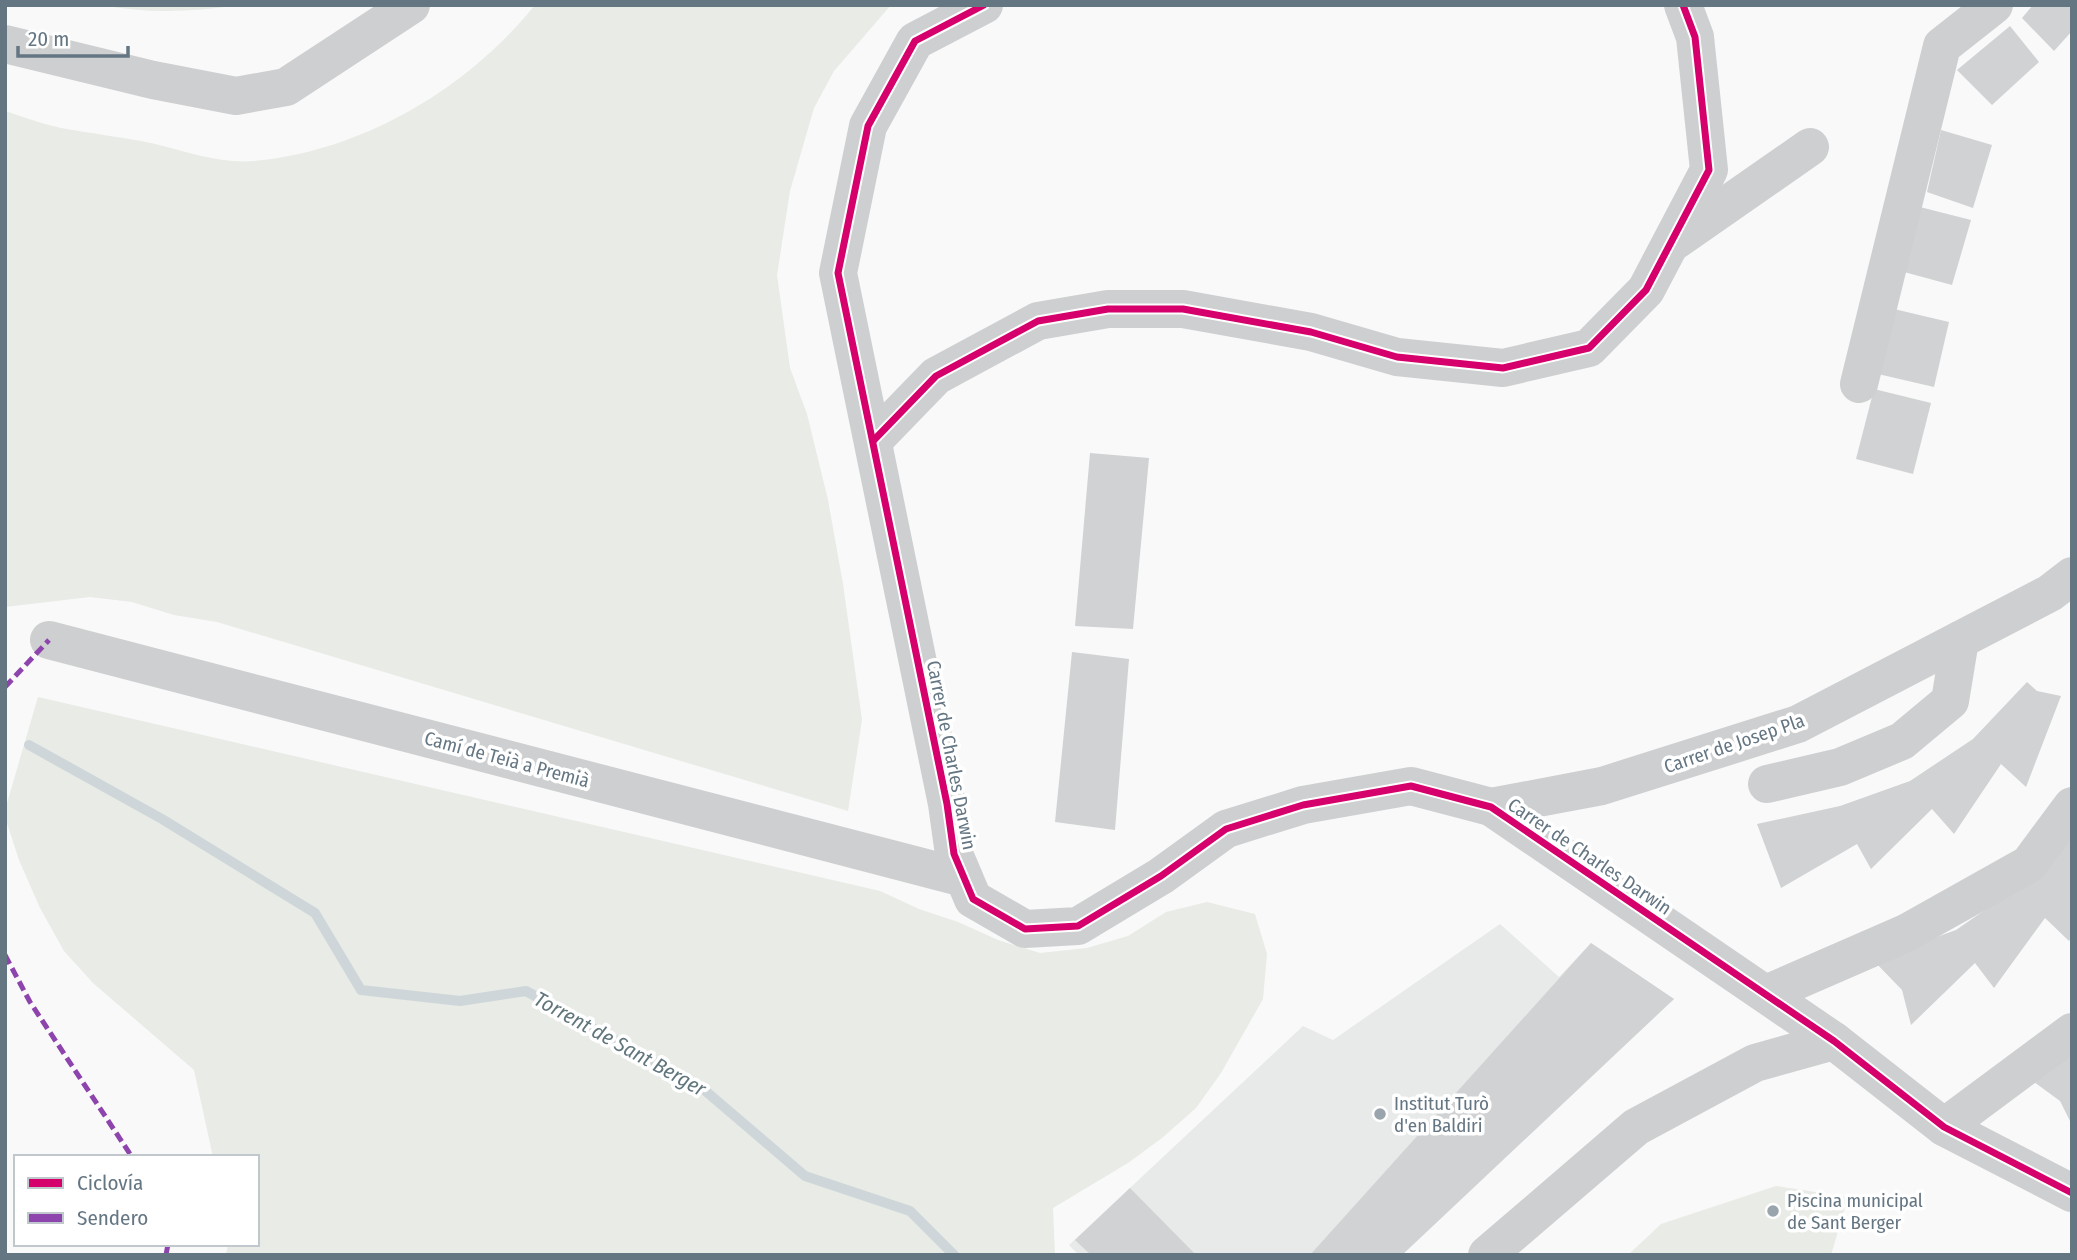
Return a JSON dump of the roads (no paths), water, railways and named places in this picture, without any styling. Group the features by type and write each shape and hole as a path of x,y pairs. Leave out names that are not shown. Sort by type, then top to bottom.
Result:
{"street":[{"path":"5,44 153,80 236,96 286,87 411,5"},
{"name":"Carrer de Charles Darwin","path":"985,5 915,41 868,126 838,273 947,804 954,854 973,899 1025,929 1078,926 1161,876 1226,829 1303,805 1411,786 1491,807 1835,1041 1944,1126 2072,1193"},
{"path":"873,441 936,376 1038,321 1108,309 1183,309 1311,332 1397,357 1503,368 1589,348 1646,290 1709,170 1695,37 1683,5"},
{"path":"1858,384 1942,46 1994,5"},
{"path":"1670,244 1810,147"},
{"name":"Carrer de Josep Pla","path":"1491,807 1602,786 1798,724 2050,593 2072,576"},
{"name":"Camí de Teià a Premià","path":"49,639 964,877"},
{"path":"1766,784 1840,766 1902,741 1950,701 1960,640"},
{"path":"1766,994 1906,933 2029,864 2072,806"},
{"path":"1944,1126 2072,1032"},
{"path":"1487,1255 1636,1127 1755,1063 1835,1041"}],"waterway":[{"name":"Torrent de Sant Berger","path":"29,745 162,819 315,913 361,990 460,1001 526,991 702,1088 805,1176 910,1211 954,1255"}],"place":[{"name":"Institut Turò d'en Baldiri","path":"1380,1114"},
{"name":"Piscina municipal de Sant Berger","path":"1773,1211"}]}
